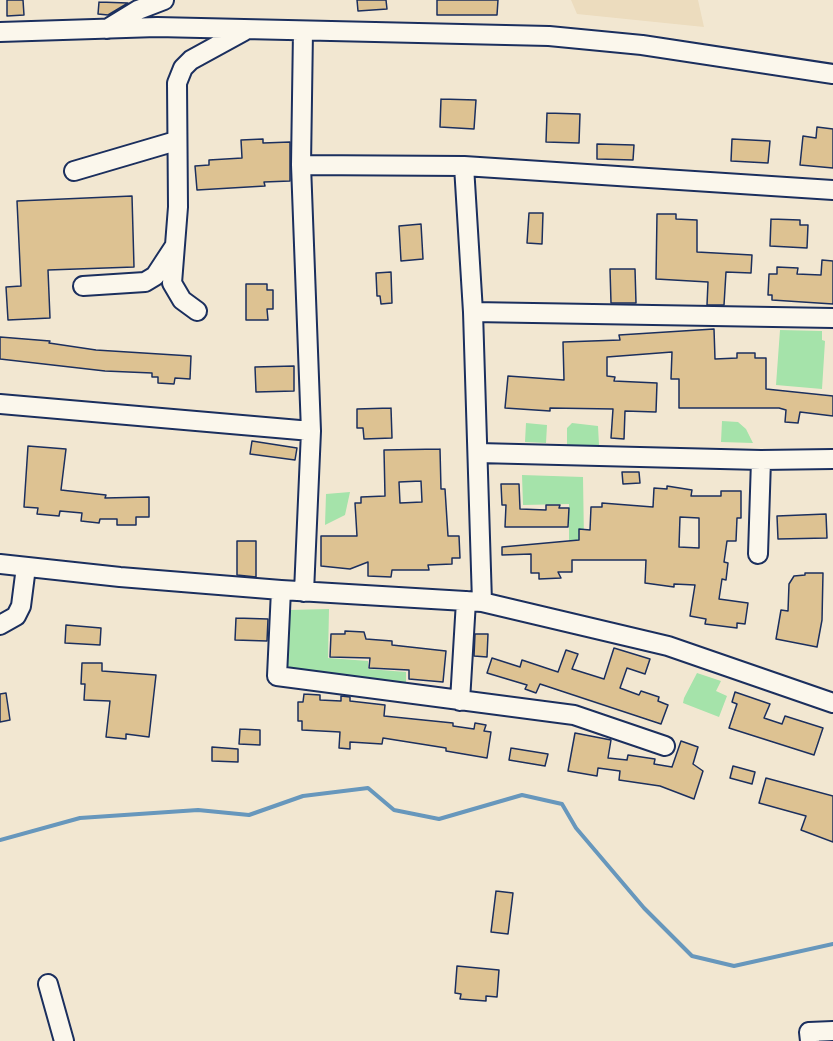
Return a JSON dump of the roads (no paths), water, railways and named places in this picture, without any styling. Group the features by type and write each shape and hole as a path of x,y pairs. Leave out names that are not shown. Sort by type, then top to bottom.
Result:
{"street":[{"path":"106,30 138,10 164,0"},
{"path":"0,33 157,27 549,36 642,45 833,74"},
{"path":"197,311 182,300 172,283 178,207 177,83 183,68 191,60 246,30"},
{"path":"303,31 301,165 311,431 304,592"},
{"path":"74,171 176,141"},
{"path":"301,165 464,166 833,190"},
{"path":"460,701 474,602 478,453 473,312 464,166"},
{"path":"83,286 145,282 155,276 175,245"},
{"path":"473,312 833,318"},
{"path":"0,404 311,431"},
{"path":"478,453 761,460 833,459"},
{"path":"758,554 761,460"},
{"path":"0,564 304,592 474,602 668,646 833,703"},
{"path":"0,625 16,616 21,606 26,567"},
{"path":"281,590 277,676 574,715 665,746"},
{"path":"48,984 64,1041"},
{"path":"810,1041 809,1032 833,1031"}],"waterway":[{"path":"0,840 80,818 198,810 249,815 303,796 368,788 394,810 439,819 522,795 562,804 576,828 644,908 692,956 734,966 833,944"}]}
